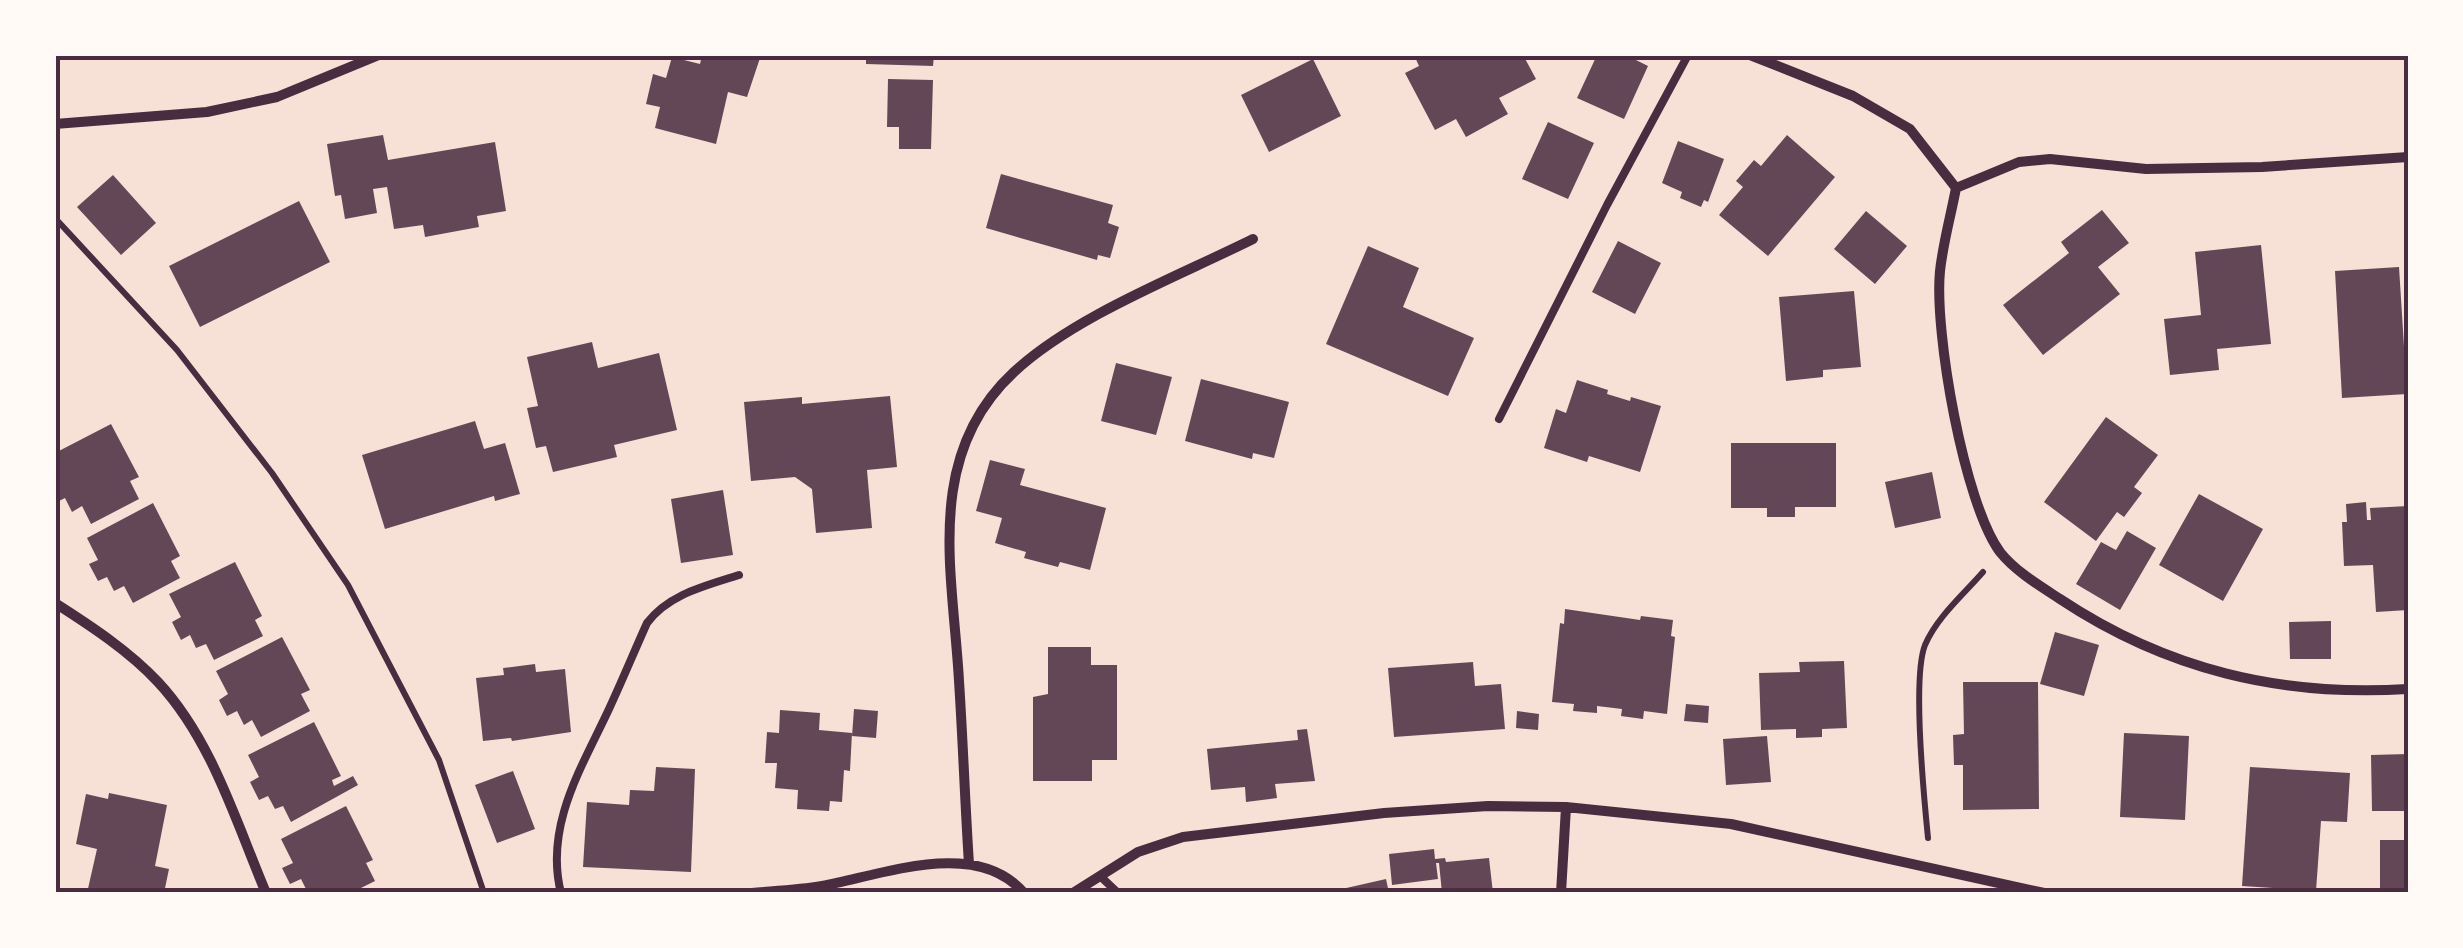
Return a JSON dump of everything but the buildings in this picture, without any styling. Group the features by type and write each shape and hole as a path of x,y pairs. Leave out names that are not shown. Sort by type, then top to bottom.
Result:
{"street":[{"path":"55,124 207,112 277,97 379,55"},
{"path":"1750,55 1853,96 1910,128 1956,188 1940,273 1942,328 1965,464 1974,497 2001,552 2032,580 2082,614 2187,662 2250,681 2312,691 2408,690"},
{"path":"1956,188 2019,162 2050,159 2146,169 2408,158"},
{"path":"969,864 949,516 963,447 981,412 1014,372 1084,322 1253,240"},
{"path":"55,603 133,658 182,712 210,760 266,893"},
{"path":"1073,893 1138,852 1183,837 1488,806 1566,807 1731,824 2044,893"},
{"path":"1561,893 1566,807"},
{"path":"752,893 818,887 930,865 969,864 998,873 1024,893"}],"lane":[{"path":"1498,418 1606,205 1688,55"},
{"path":"561,893 559,825 574,780 647,623 656,610 684,593 739,576"},
{"path":"1100,876 1118,893"}],"path":[{"path":"55,218 177,350 272,473 348,585 439,760 484,893"},
{"path":"1930,868 1922,760 1920,683 1924,647 1938,624 2001,552"}]}
